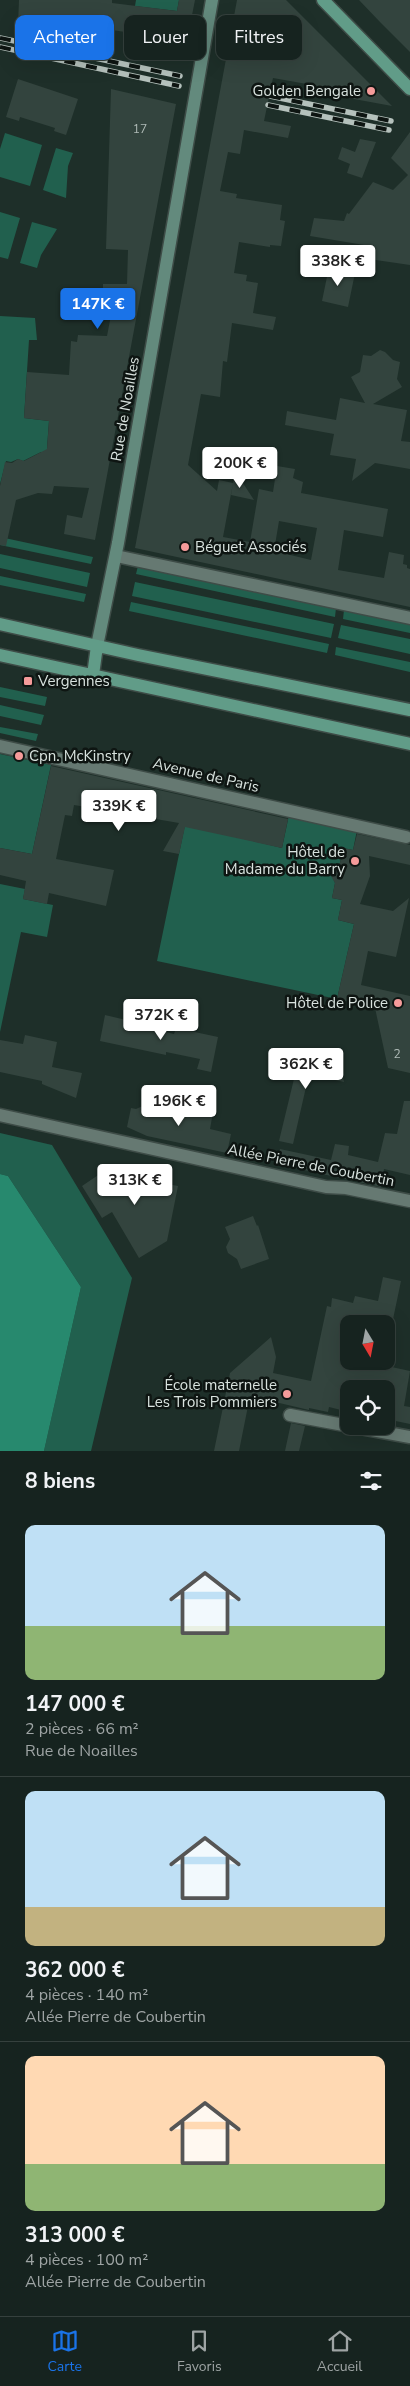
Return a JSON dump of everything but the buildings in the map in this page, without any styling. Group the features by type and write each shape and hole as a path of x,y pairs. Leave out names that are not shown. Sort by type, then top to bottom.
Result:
{"main road":[{"path":"323,0 410,89"},
{"path":"0,624 97,646 410,710"},
{"path":"93,676 97,646"},
{"path":"0,655 410,744"}],"street":[{"name":"Rue de Noailles","path":"97,646 116,556 212,0"},
{"path":"116,556 410,618"},
{"name":"Avenue de Paris","path":"0,746 406,837"},
{"name":"Allée Pierre de Coubertin","path":"0,1115 326,1186 346,1188 410,1201"},
{"path":"290,1415 340,1424"},
{"path":"395,1434 410,1437"}],"shaded area":[{"path":"136,0 179,0 177,11 135,6"},
{"path":"5,133 42,145 30,186 0,177 0,149"},
{"path":"56,148 73,153 68,166 66,198 43,190"},
{"path":"0,212 20,218 8,259 0,257"},
{"path":"32,222 57,229 41,255 37,268 20,263"},
{"path":"0,316 35,318 37,340 29,340 24,418 49,421 47,448 57,449 48,465 41,452 23,461 18,459 11,462 6,461 0,484"},
{"path":"0,537 93,557 91,564 0,545"},
{"path":"0,554 90,573 87,587 0,568"},
{"path":"138,566 336,608 335,617 136,574"},
{"path":"0,576 86,594 84,602 0,585"},
{"path":"135,582 334,624 331,638 132,596"},
{"path":"131,602 329,644 327,653 129,611"},
{"path":"344,610 410,624 410,633 343,619"},
{"path":"341,625 410,639 410,654 338,638"},
{"path":"336,647 410,662 410,672 335,655"},
{"path":"0,687 47,697 45,706 0,697"},
{"path":"0,705 44,715 41,725 0,716"},
{"path":"0,727 38,734 36,741 0,733"},
{"path":"0,754 51,765 32,854 0,848"},
{"path":"289,815 357,830 353,850 343,848 340,863 333,867 331,874 335,883 332,898 342,900 338,920 354,924 337,999 157,961 185,825 282,848"},
{"path":"0,884 25,889 23,899 53,905 47,937 21,932 0,1032"},
{"path":"0,1133 52,1145 132,1278 91,1451 44,1451 81,1287 8,1176 0,1174"},
{"path":"0,1174 8,1176 81,1287 44,1451 0,1451"}],"railway":[{"path":"0,38 180,76"},
{"path":"0,47 179,86"},
{"path":"270,96 391,121"},
{"path":"268,105 389,130"}],"place":[{"name":"Golden Bengale","path":"371,91"},
{"name":"Béguet Associés","path":"185,547"},
{"name":"Vergennes","path":"28,681"},
{"name":"Cpn. McKinstry","path":"19,756"},
{"name":"Hôtel de Madame du Barry","path":"355,861"},
{"name":"Hôtel de Police","path":"398,1003"},
{"name":"École maternelle Les Trois Pommiers","path":"287,1394"}]}
